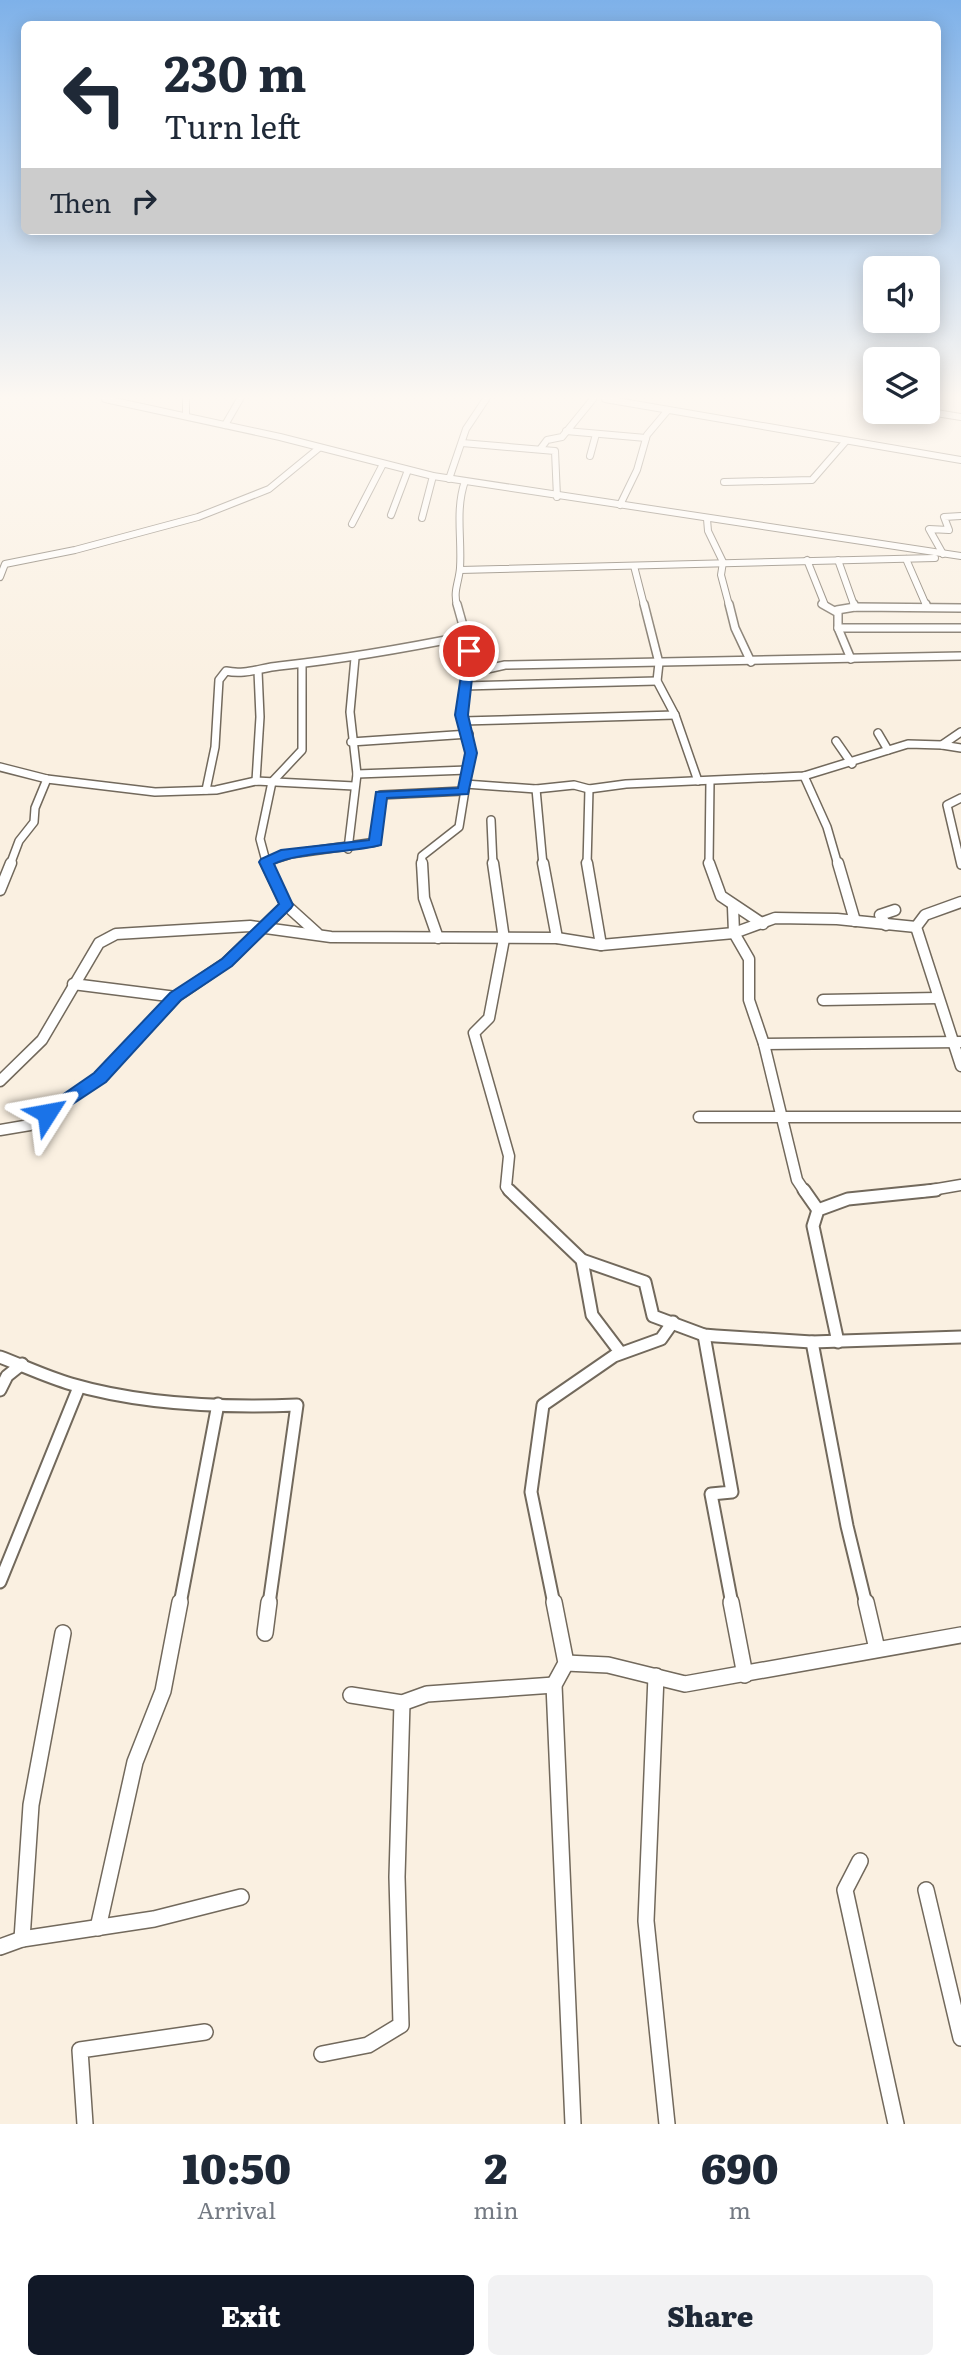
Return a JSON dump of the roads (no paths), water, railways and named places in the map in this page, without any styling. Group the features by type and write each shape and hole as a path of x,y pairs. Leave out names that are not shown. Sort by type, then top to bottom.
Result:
{"street":[{"path":"0,577 5,564 75,550 189,519 247,498"},
{"path":"352,524 365,498"},
{"path":"391,515 394,498"},
{"path":"422,518 427,498"},
{"path":"459,498 460,570 454,595 464,629 471,635"},
{"path":"566,498 961,556"},
{"path":"621,505 624,498"},
{"path":"943,554 929,529 949,530 944,517 961,516"},
{"path":"707,519 708,531 723,562 721,575 735,628 751,662"},
{"path":"460,570 961,556"},
{"path":"906,558 927,607"},
{"path":"807,560 822,604 837,610 855,607 961,608"},
{"path":"838,560 855,607"},
{"path":"634,566 659,663 657,681 676,715 698,781"},
{"path":"837,610 838,628 851,659"},
{"path":"838,628 961,628"},
{"path":"206,790 215,747 219,680 226,671 241,674 355,658 471,635"},
{"path":"438,937 427,917 421,870 422,856 459,827 471,753 469,734 463,721 464,686 471,635"},
{"path":"467,667 482,670 505,665 961,656"},
{"path":"348,849 357,774 351,742 350,683 355,658"},
{"path":"302,664 302,750 272,782 260,839 266,862 286,905 317,933"},
{"path":"256,781 260,717 258,671"},
{"path":"464,686 657,681"},
{"path":"463,721 676,715"},
{"path":"942,745 961,732"},
{"path":"878,733 888,750"},
{"path":"351,742 469,734"},
{"path":"266,862 281,855 348,849 376,842 381,795 464,788 536,789 574,785 589,789 626,784 804,776 832,772 922,740 961,748"},
{"path":"836,741 852,764"},
{"path":"0,767 47,779 155,792 206,790 256,781 354,786"},
{"path":"357,774 468,769"},
{"path":"804,776 827,827 855,921"},
{"path":"0,890 19,841 34,822 35,808 47,779"},
{"path":"710,781 709,857 713,880 721,896 733,907 763,924"},
{"path":"536,789 540,848 557,938"},
{"path":"589,789 586,858 601,945"},
{"path":"961,798 947,805 961,865"},
{"path":"491,820 491,847 504,939 489,1018 474,1033 509,1156 506,1187 582,1260 645,1282 653,1315 704,1335 812,1342 961,1337"},
{"path":"916,927 925,915 961,902"},
{"path":"0,1130 30,1125 100,1077 176,997 227,962 286,905"},
{"path":"733,907 734,933 749,959 749,1000 764,1044 779,1116 797,1180 818,1210"},
{"path":"886,925 880,915 895,910"},
{"path":"0,1081 42,1040 99,943 116,934 250,926 331,937 388,935 557,938 601,945 734,933 775,918 855,921 916,927"},
{"path":"916,927 937,998 957,1042 961,1066"},
{"path":"73,984 176,997"},
{"path":"823,1000 937,998"},
{"path":"764,1044 957,1042"},
{"path":"699,1117 721,1114 961,1117"},
{"path":"838,1342 813,1226 818,1210 841,1200 935,1192 961,1185"},
{"path":"582,1260 592,1315 620,1352"},
{"path":"573,2124 554,1685 566,1663 531,1492 543,1405 620,1352 641,1342 662,1339 674,1322"},
{"path":"704,1335 732,1492 711,1494 745,1675"},
{"path":"812,1342 846,1525 877,1649"},
{"path":"0,1357 79,1387 218,1404 297,1405 265,1633"},
{"path":"0,1390 7,1376 22,1364"},
{"path":"0,1582 79,1387"},
{"path":"98,1928 135,1762 163,1691 218,1404"},
{"path":"22,1939 31,1805 63,1633"},
{"path":"566,1663 608,1665 685,1684 961,1635"},
{"path":"656,1676 646,1921 667,2124"},
{"path":"351,1695 402,1703 427,1695 554,1685"},
{"path":"322,2054 368,2045 401,2025 397,1877 402,1703"},
{"path":"860,1861 845,1890 896,2124"},
{"path":"926,1890 961,2038"},
{"path":"0,1947 22,1939 154,1919 241,1897"},
{"path":"85,2124 80,2050 205,2032"}]}
